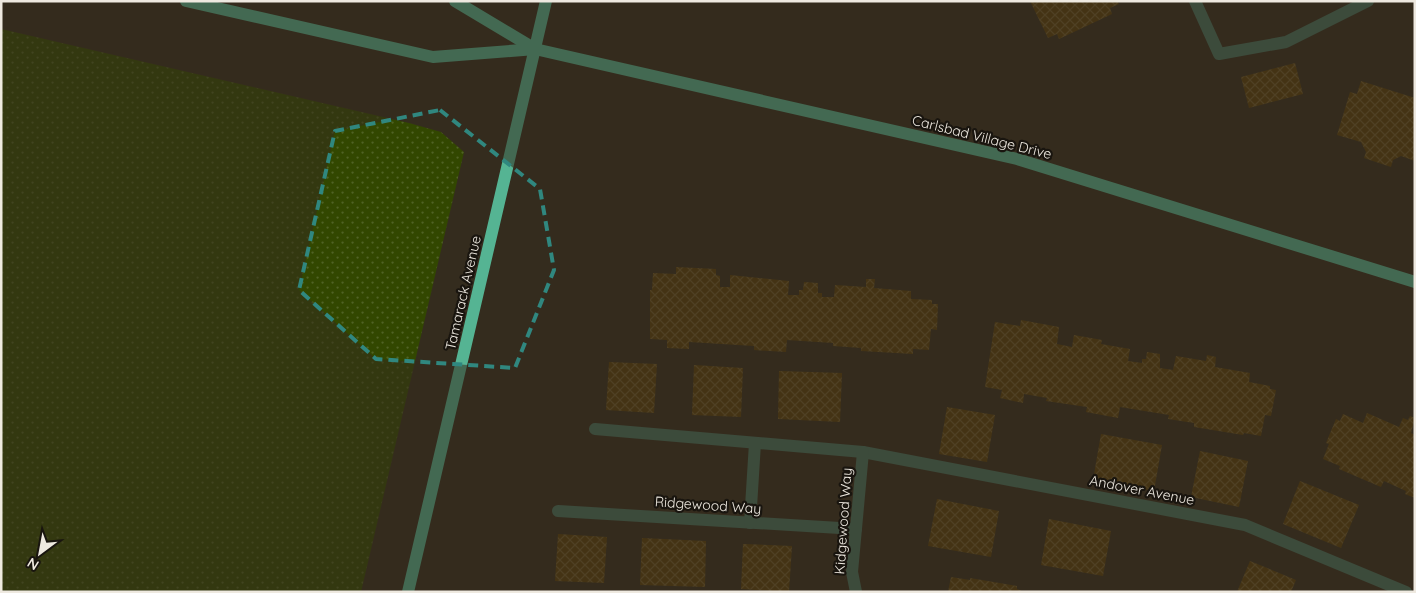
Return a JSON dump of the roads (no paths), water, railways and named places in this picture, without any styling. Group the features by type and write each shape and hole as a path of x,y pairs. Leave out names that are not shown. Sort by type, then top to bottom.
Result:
{"main road":[{"name":"Carlsbad Village Drive","path":"186,1 433,58 534,50 1017,159 1415,282"},
{"name":"Carlsbad Village Drive","path":"454,1 534,50"},
{"name":"Tamarack Avenue","path":"408,592 546,1"}],"street":[{"path":"1195,1 1219,54 1286,42 1368,1"},
{"path":"595,429 863,452"},
{"path":"750,523 755,443"},
{"name":"Kidgewood Way","path":"856,592 852,572 863,452"},
{"name":"Andover Avenue","path":"863,452 1245,526 1406,592"},
{"name":"Ridgewood Way","path":"558,511 856,529"}]}
